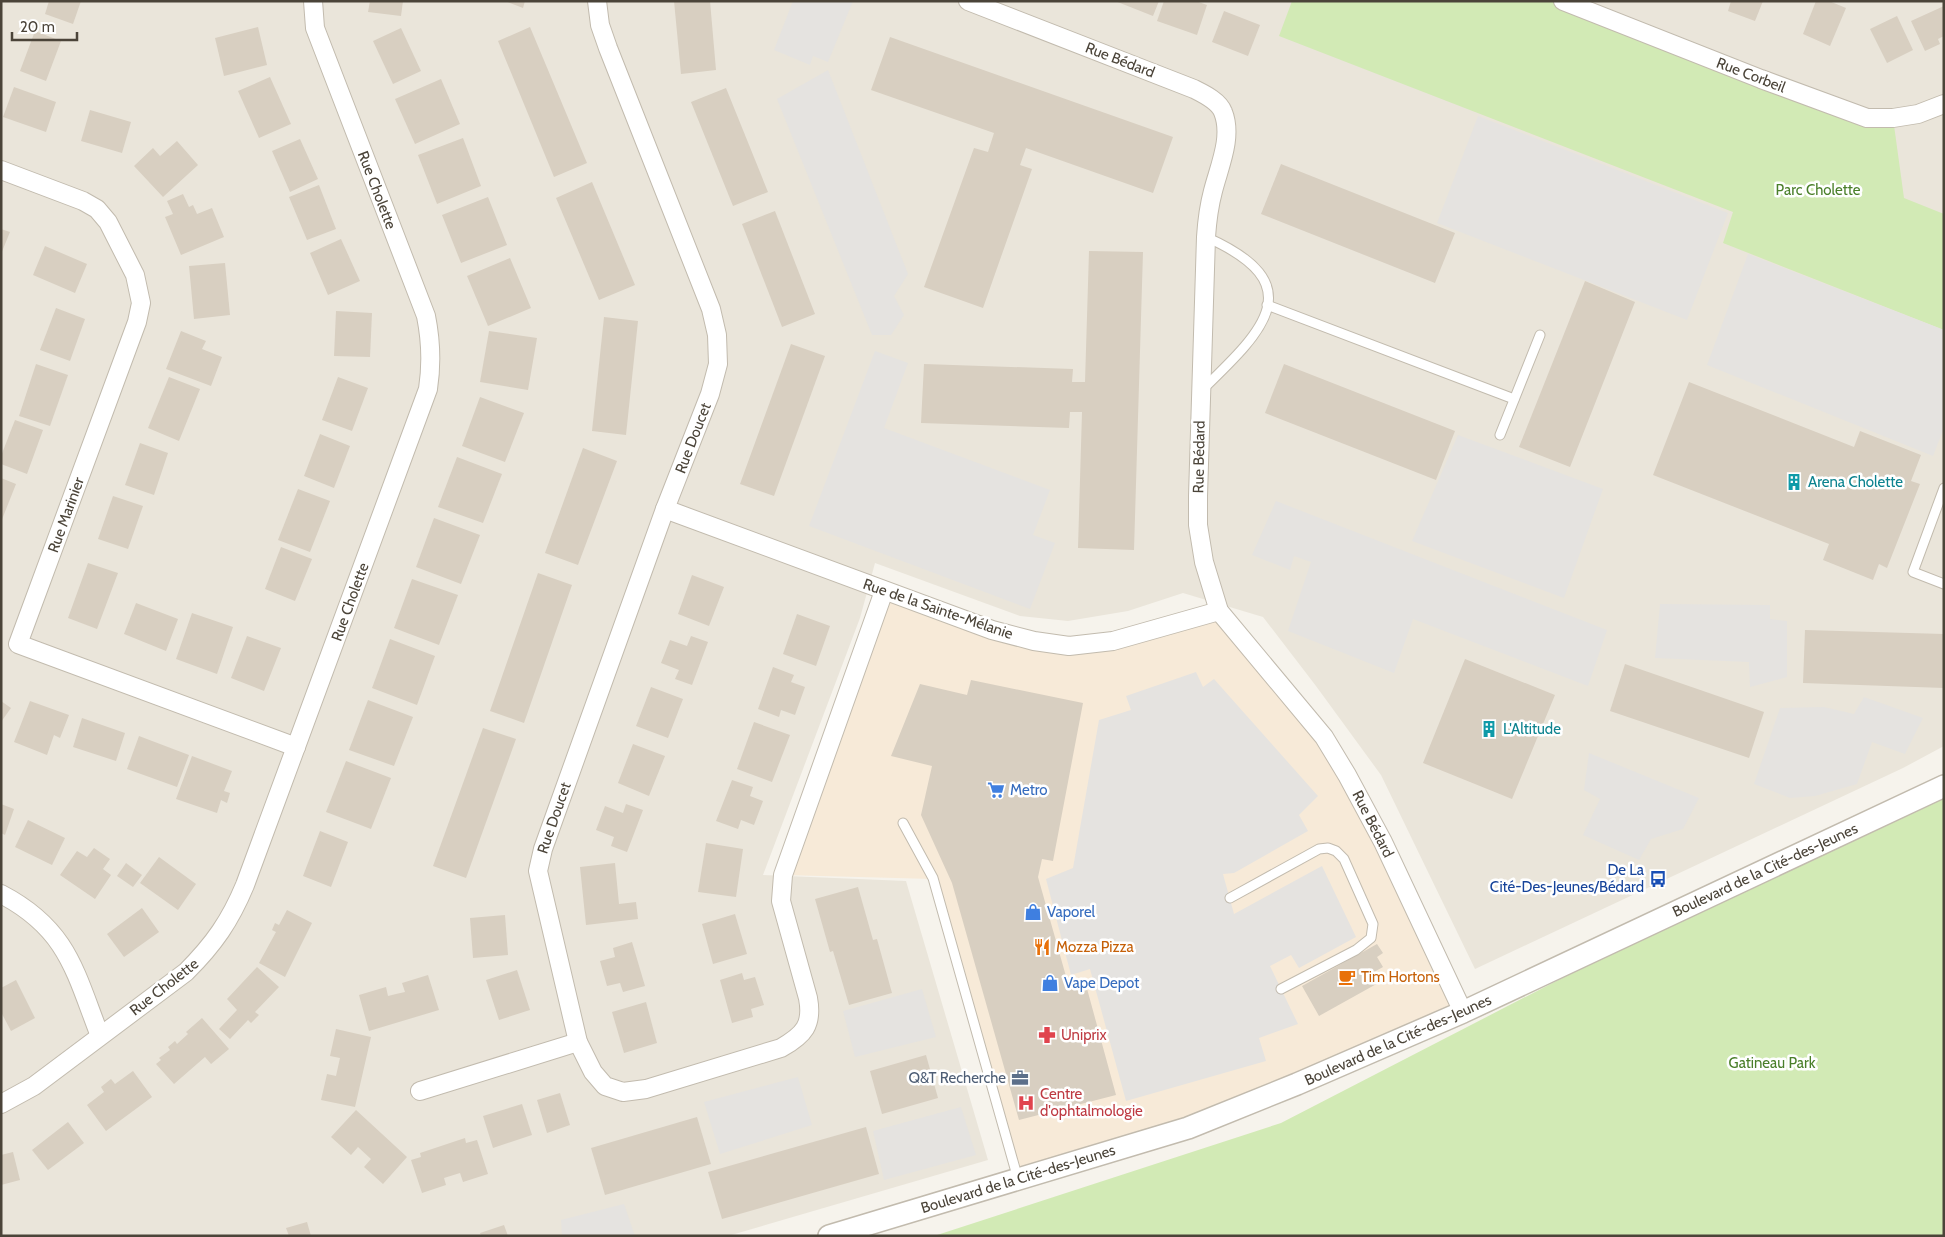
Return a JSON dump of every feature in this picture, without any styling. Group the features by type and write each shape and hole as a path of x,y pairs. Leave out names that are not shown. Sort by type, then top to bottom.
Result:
{"street":[{"name":"Rue Cholette","path":"1,1104 34,1086 186,972 207,951 222,932 235,910 245,885 428,389 432,364 426,316 315,28 313,1"},
{"name":"Rue Doucet","path":"597,1 600,26 608,48 711,309 717,335 718,364 710,394 665,508 543,849 538,871 578,1042 593,1072 605,1086 623,1092 646,1090 781,1048 795,1040 806,1028 811,1014 781,901 783,875 884,591"},
{"name":"Rue Bédard","path":"968,1 1194,89 1218,104 1223,111 1226,134 1224,150 1213,193 1206,237 1198,525 1204,562 1219,611 1324,737 1348,775 1384,844 1463,1012"},
{"name":"Rue Corbeil","path":"1563,1 1867,118 1893,118 1918,114 1944,104"},
{"name":"Rue Marinier","path":"1,170 83,201 97,209 108,222 135,275 141,303 137,322 18,644 296,747"},
{"name":"Rue de la Sainte-Mélanie","path":"665,508 992,630 1034,641 1068,646 1113,641 1219,611"},
{"name":"Boulevard de la Cité-des-Jeunes","path":"829,1236 1188,1128 1297,1084 1463,1012 1944,786"},
{"path":"1,894 21,904 42,921 70,957 100,1036"},
{"path":"420,1091 578,1042"}],"lane":[{"path":"1201,391 1246,347 1260,326 1267,305 1268,286 1256,267 1226,246 1206,237"},
{"path":"1267,305 1514,399"},
{"path":"1500,435 1540,335"},
{"path":"1944,488 1913,572 1944,584"},
{"path":"903,822 933,878 1018,1179"},
{"path":"1230,898 1319,849 1333,850 1344,859 1373,924 1371,938 1356,950 1281,989"}],"shaded area":[{"path":"1,1 1944,1 1944,746 1903,768 1475,969 1381,775 1263,617 1183,593 1128,611 1068,621 1020,616 875,563 860,618 763,875 906,881 988,1160 728,1236 1,1236"},
{"path":"793,1 853,1 828,62 813,56 810,65 774,50"},
{"path":"828,70 908,274 894,296 904,315 891,335 872,335 777,99"},
{"path":"1478,116 1728,213 1687,320 1437,223"},
{"path":"1748,254 1944,330 1944,428 1933,456 1707,365"},
{"path":"875,351 908,363 884,428 1050,490 1033,535 1055,543 1030,609 809,526"},
{"path":"1458,435 1603,489 1564,598 1412,541"},
{"path":"1276,501 1607,630 1588,686 1413,619 1394,673 1288,631 1311,562 1294,556 1290,570 1252,555"},
{"path":"884,591 1069,646 1219,611 1324,737 1463,1012 1325,1071 1018,1179 933,879 783,875"},
{"path":"1660,604 1770,605 1770,619 1787,621 1787,677 1750,687 1749,662 1655,658"},
{"path":"1196,672 1203,687 1214,679 1318,796 1299,815 1308,831 1234,873 1223,874 1234,914 1322,866 1356,937 1299,968 1291,955 1270,966 1298,1024 1259,1038 1266,1061 1126,1101 1090,969 1071,975 1046,879 1073,868 1099,720 1131,710 1126,696"},
{"path":"1864,697 1923,718 1905,754 1872,742 1857,784 1815,796 1790,798 1754,784 1780,708 1824,707 1854,714"},
{"path":"1589,753 1699,798 1683,829 1651,839 1639,860 1583,835 1600,799 1584,790"},
{"path":"922,989 936,1037 855,1057 843,1011"},
{"path":"798,1077 812,1125 720,1154 704,1102"},
{"path":"961,1107 976,1155 884,1180 873,1131"},
{"path":"624,1204 635,1236 562,1236 561,1220"}],"green space":[{"name":"Parc Cholette","path":"1292,1 1563,1 1893,118 1904,198 1944,214 1944,330 1723,243 1733,212 1279,36"},
{"name":"Gatineau Park","path":"1944,781 1944,1236 934,1236 1281,1123"}],"building":[{"path":"49,1 81,1 73,24 45,14"},
{"path":"370,1 403,1 401,16 368,12"},
{"path":"505,1 525,1 523,8"},
{"path":"674,1 710,1 716,70 681,74"},
{"path":"1115,1 1159,1 1153,16"},
{"path":"1164,1 1196,1 1207,5 1197,35 1157,21"},
{"path":"1731,1 1763,1 1755,21 1728,11"},
{"path":"1816,1 1829,1 1846,8 1830,46 1803,34"},
{"path":"1944,6 1944,36 1938,39 1940,44 1925,51 1911,21"},
{"path":"1224,11 1260,25 1248,56 1212,42"},
{"path":"1897,16 1913,50 1887,63 1870,29"},
{"path":"258,27 267,65 224,76 215,38"},
{"path":"530,27 587,163 554,177 498,41"},
{"path":"401,28 421,71 393,84 373,41"},
{"path":"35,31 61,41 46,81 20,71"},
{"path":"890,37 1173,137 1153,193 1026,148 1020,165 1032,169 983,308 924,287 974,148 988,152 994,133 871,90"},
{"path":"270,77 291,124 259,138 238,91"},
{"path":"441,79 460,124 415,144 395,99"},
{"path":"14,87 56,102 46,132 3,117"},
{"path":"726,88 768,192 733,206 691,102"},
{"path":"90,110 131,122 122,153 81,141"},
{"path":"463,138 481,186 437,204 418,155"},
{"path":"300,139 318,179 290,192 272,151"},
{"path":"177,141 198,165 163,197 134,166 153,148 160,156"},
{"path":"1281,164 1455,233 1435,283 1261,214"},
{"path":"592,182 635,285 599,300 556,198"},
{"path":"319,185 336,229 307,240 289,197"},
{"path":"183,194 189,207 193,205 197,214 212,208 224,237 181,255 165,217 173,214 167,201"},
{"path":"488,197 507,245 461,263 442,215"},
{"path":"775,211 815,314 782,327 742,224"},
{"path":"1,229 10,232 1,254"},
{"path":"341,239 360,281 328,295 310,253"},
{"path":"45,246 87,264 75,293 33,275"},
{"path":"1089,251 1143,252 1134,550 1078,548 1082,412 1070,412 1069,428 921,423 924,364 1073,369 1072,382 1085,382"},
{"path":"510,258 531,308 488,326 467,276"},
{"path":"225,263 230,315 194,319 189,266"},
{"path":"1585,281 1635,302 1570,467 1519,447"},
{"path":"56,308 85,319 70,361 40,350"},
{"path":"336,311 372,313 370,357 334,356"},
{"path":"604,317 638,321 626,435 592,431"},
{"path":"181,331 206,341 202,349 222,357 211,386 166,369"},
{"path":"489,331 537,338 528,390 480,382"},
{"path":"791,344 825,356 774,496 740,484"},
{"path":"36,364 68,375 50,426 19,416"},
{"path":"1284,364 1455,431 1436,480 1265,413"},
{"path":"169,377 200,389 179,441 148,428"},
{"path":"338,377 368,388 352,431 322,420"},
{"name":"Arena Cholette","path":"1689,382 1854,447 1860,431 1921,455 1911,481 1920,484 1887,568 1879,564 1873,580 1823,560 1829,544 1653,475"},
{"path":"480,397 524,413 505,462 462,446"},
{"path":"15,420 43,430 27,474 1,464 1,456"},
{"path":"320,434 350,446 334,488 304,476"},
{"path":"140,443 168,453 154,495 125,485"},
{"path":"583,448 617,461 578,565 545,553"},
{"path":"457,457 502,474 483,523 438,507"},
{"path":"1,478 16,484 1,522"},
{"path":"298,489 330,501 310,552 278,540"},
{"path":"113,496 143,506 128,549 98,539"},
{"path":"434,518 480,535 461,584 416,567"},
{"path":"281,547 312,559 295,601 265,589"},
{"path":"88,563 118,573 97,629 68,618"},
{"path":"538,573 572,585 524,723 490,711"},
{"path":"692,575 724,587 709,626 678,614"},
{"path":"412,579 458,595 439,645 394,628"},
{"path":"136,603 178,619 166,651 124,634"},
{"path":"192,613 233,627 217,674 176,659"},
{"path":"797,614 830,626 816,666 783,654"},
{"path":"1805,630 1944,634 1944,688 1803,683"},
{"path":"247,636 281,648 264,691 231,678"},
{"path":"691,636 708,642 692,685 675,679 679,670 661,663 670,640 687,646"},
{"path":"390,639 435,656 417,705 372,688"},
{"name":"L'Altitude","path":"1465,659 1555,695 1512,799 1423,763"},
{"path":"1625,664 1764,712 1749,758 1610,711"},
{"path":"773,667 794,675 791,682 805,687 795,715 781,710 779,717 758,709"},
{"path":"971,680 1083,703 1053,861 1042,859 1038,877 1069,987 1086,985 1116,1095 1019,1120 952,883 921,815 932,766 891,756 920,684 967,695"},
{"path":"651,687 683,699 668,738 636,726"},
{"path":"368,700 413,717 394,766 349,750"},
{"path":"1,701 11,708 1,722"},
{"path":"30,701 69,715 60,738 54,735 47,755 14,742"},
{"path":"82,718 125,733 116,761 73,747"},
{"path":"754,722 790,735 772,782 737,769"},
{"path":"483,728 516,739 466,878 433,866"},
{"path":"139,736 189,755 177,787 127,769"},
{"path":"633,744 665,756 649,796 618,783"},
{"path":"192,756 232,771 224,791 230,793 227,803 221,800 217,813 176,799"},
{"path":"346,761 391,778 371,829 326,812"},
{"path":"732,780 753,787 750,796 763,801 754,825 741,820 738,829 716,821"},
{"path":"1,804 14,809 5,835 1,833"},
{"path":"626,804 643,810 627,852 611,846 614,837 596,830 605,806 623,813"},
{"path":"28,820 65,838 52,865 15,847"},
{"path":"320,831 348,842 331,887 303,876"},
{"path":"706,843 743,849 736,897 698,892"},
{"path":"94,848 110,859 103,869 111,875 95,899 60,875 77,851 87,857"},
{"path":"159,857 196,884 178,910 140,883"},
{"path":"126,863 142,875 133,887 117,876"},
{"path":"615,863 619,904 636,902 638,919 586,925 580,867"},
{"path":"858,887 873,940 877,939 892,993 849,1005 833,951 830,952 815,899"},
{"path":"142,908 159,932 124,957 107,934"},
{"path":"287,910 312,923 285,977 259,963 276,932 272,930 275,923 279,925"},
{"path":"735,914 747,954 713,964 702,924"},
{"path":"505,915 508,955 473,958 470,918"},
{"path":"632,942 645,986 623,992 620,983 607,986 600,961 615,957 613,948"},
{"name":"Tim Hortons","path":"1377,944 1383,953 1377,957 1383,967 1374,972 1380,982 1319,1016 1302,986"},
{"path":"257,967 279,987 255,1012 259,1015 251,1023 248,1020 230,1039 219,1029 237,1010 227,999"},
{"path":"517,970 530,1010 499,1020 486,980"},
{"path":"742,973 744,980 755,977 764,1005 751,1009 753,1017 732,1023 720,980"},
{"path":"428,975 439,1010 369,1031 359,995 386,987 388,996 405,992 402,983"},
{"path":"16,980 35,1018 11,1031 1,1012 1,988"},
{"path":"646,1002 657,1043 624,1053 612,1012"},
{"path":"202,1018 229,1049 211,1064 205,1057 174,1084 156,1064 161,1060 159,1058 170,1050 168,1047 175,1041 177,1044 188,1034 186,1032"},
{"path":"336,1029 371,1037 355,1107 321,1100 327,1074 336,1076 340,1058 330,1056"},
{"path":"926,1055 938,1098 882,1114 870,1071"},
{"path":"133,1071 152,1097 106,1131 87,1105 104,1092 101,1087 111,1079 115,1084"},
{"path":"560,1093 570,1125 547,1133 537,1100"},
{"path":"522,1104 532,1135 493,1148 483,1116"},
{"path":"356,1110 407,1157 383,1184 364,1167 371,1159 358,1147 351,1155 331,1137"},
{"path":"697,1117 711,1164 605,1195 591,1148"},
{"path":"68,1122 84,1143 48,1170 32,1150"},
{"path":"866,1127 879,1174 722,1219 708,1172"},
{"path":"465,1138 466,1143 477,1140 488,1174 463,1182 460,1173 444,1178 446,1185 422,1193 411,1160 421,1157 420,1153"},
{"path":"13,1152 20,1180 1,1185 1,1155"},
{"path":"307,1222 311,1236 289,1236 286,1228"},
{"path":"504,1225 508,1236 481,1236 480,1233"}],"place":[{"name":"Arena Cholette","path":"1794,482"},
{"name":"L'Altitude","path":"1489,729"},
{"name":"Metro","path":"996,790"},
{"name":"De La Cité-Des-Jeunes/Bédard","path":"1658,879"},
{"name":"Vaporel","path":"1033,912"},
{"name":"Mozza Pizza","path":"1042,947"},
{"name":"Tim Hortons","path":"1347,977"},
{"name":"Vape Depot","path":"1050,983"},
{"name":"Uniprix","path":"1047,1035"},
{"name":"Q&T Recherche","path":"1020,1078"},
{"name":"Centre d'ophtalmologie","path":"1026,1103"}]}
